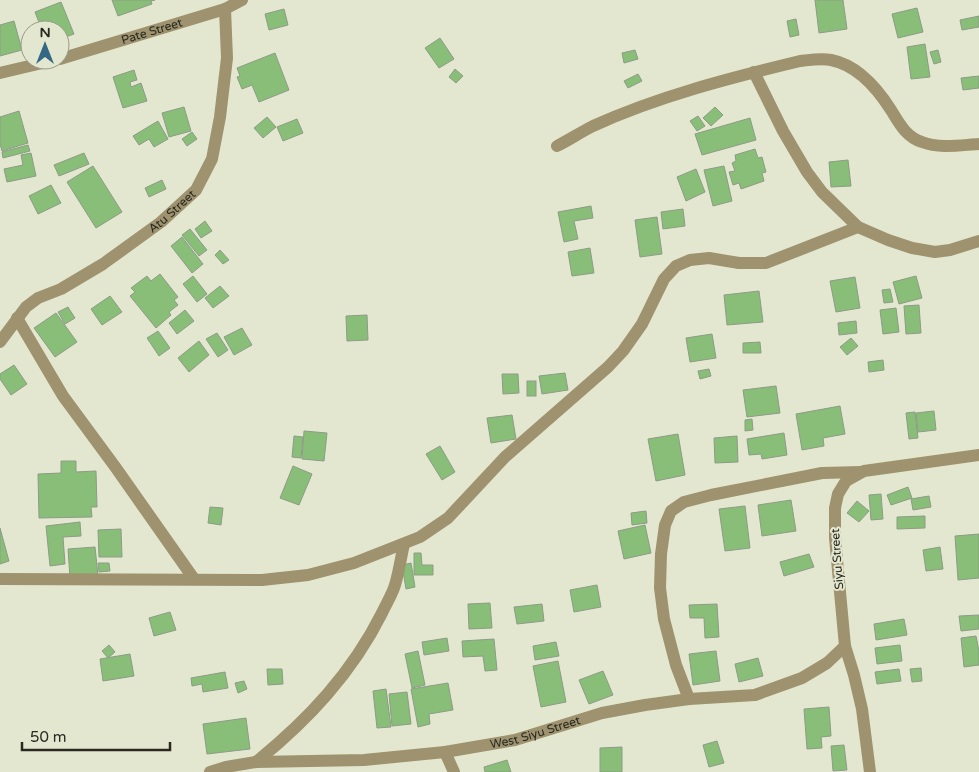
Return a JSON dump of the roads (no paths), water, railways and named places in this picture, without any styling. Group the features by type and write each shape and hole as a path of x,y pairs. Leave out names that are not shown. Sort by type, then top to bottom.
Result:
{"street":[{"name":"Pate Street","path":"70,56 225,9 242,0"},
{"name":"Atu Street","path":"1,341 26,307 38,298 61,288 103,264 161,222 196,190 212,159 220,117 227,58 225,9"},
{"path":"557,146 592,126 636,108 706,85 800,61 815,59 831,60 849,66 868,80 887,103 905,132 921,142 942,146 979,144"},
{"path":"0,74 20,69"},
{"path":"754,72 783,131 807,172 822,192 858,227 912,248 935,252 950,250 979,241"},
{"path":"0,579 262,580 308,575 354,563 404,544 420,537 448,518 505,457 608,367 642,324 664,279 676,266 690,260 709,258 739,263 766,263 858,227"},
{"path":"17,318 63,396 194,579"},
{"name":"Siyu Street","path":"870,772 862,710 845,646 834,538 835,508 838,494 846,481 864,472 979,455"},
{"path":"689,699 676,665 664,619 660,588 663,534 671,511 684,502 718,493 822,474 864,472"},
{"path":"256,762 305,720 328,696 355,660 395,586 404,544"},
{"name":"West Siyu Street","path":"210,772 256,762 364,760 445,752 515,740 602,713 645,705 689,699 754,696 802,678 827,663 845,646"},
{"path":"445,752 454,772"}]}
